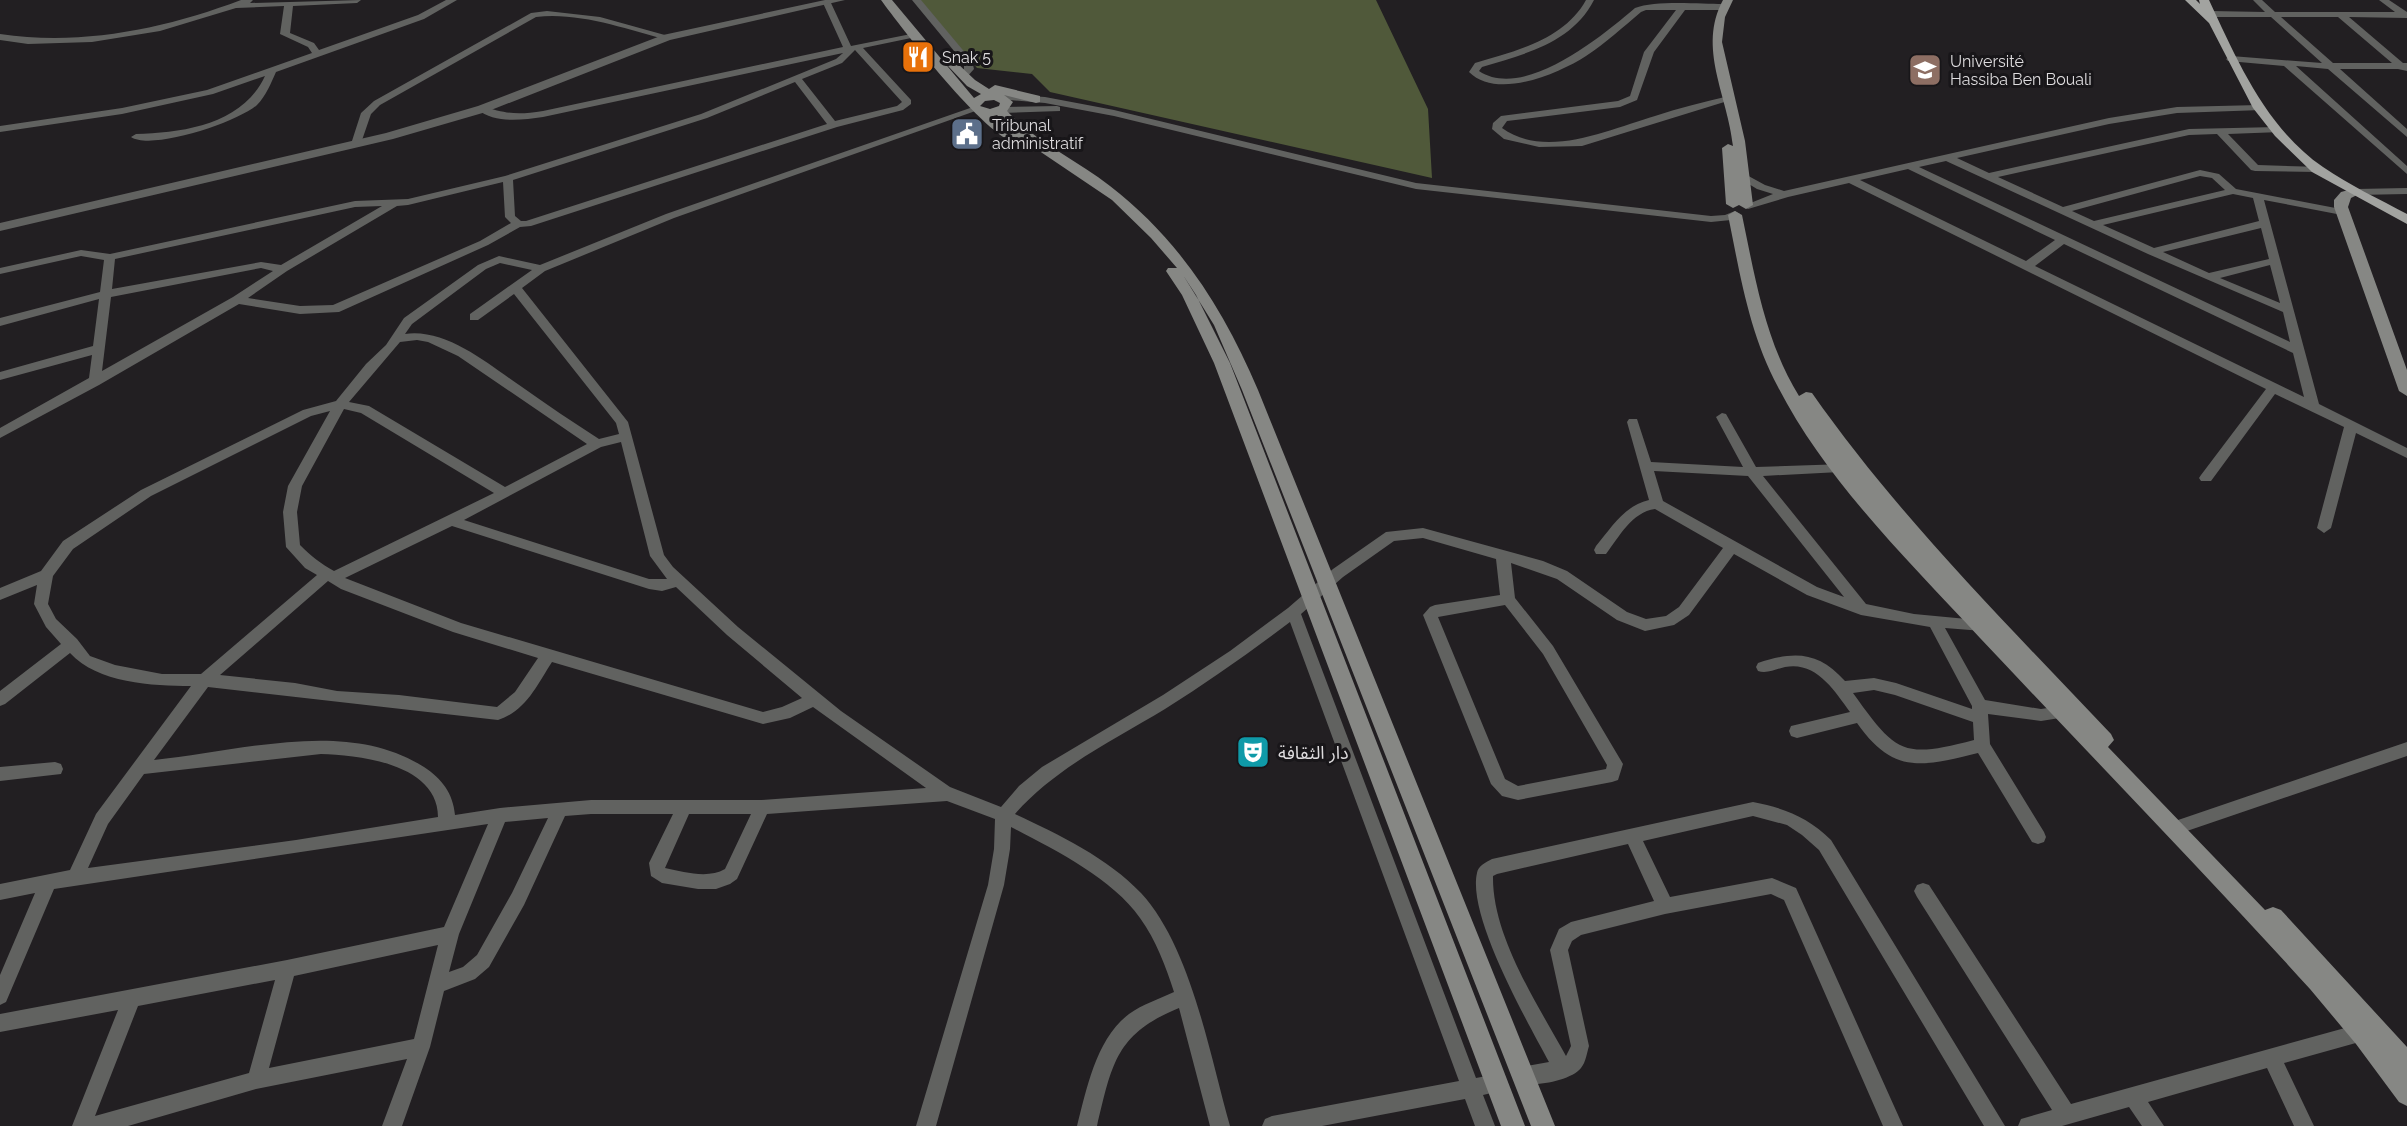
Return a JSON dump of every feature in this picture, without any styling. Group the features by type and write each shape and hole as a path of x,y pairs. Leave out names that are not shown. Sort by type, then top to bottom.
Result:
{"main road":[{"path":"886,0 976,109 1114,211 1194,292 1513,1126"},
{"path":"900,0 967,80 999,103 1018,129 1103,187 1146,225 1236,356 1543,1126"},
{"path":"2190,0 2213,19"},
{"path":"2204,0 2231,59 2259,107 2277,130 2317,169 2407,220"},
{"path":"1721,3 1715,31 1724,100 1744,176 1739,209"},
{"path":"967,80 1036,99"},
{"path":"976,109 978,99 999,103"},
{"path":"1733,140 1739,209 1771,357 1789,391 1840,467 1887,525 1978,624 2269,929 2363,1032 2407,1094"},
{"path":"2356,192 2341,200 2342,212 2407,391"},
{"path":"1765,322 1802,391 1843,450 1901,522 2184,825 2304,949 2377,1028 2407,1065"}],"street":[{"path":"0,37 30,42 118,35 176,24 249,0"},
{"path":"233,6 357,0"},
{"path":"0,129 150,105 210,92 421,17 453,0"},
{"path":"916,0 969,63 967,80"},
{"path":"1590,0 1581,17 1549,39 1478,65 1474,72 1495,82 1553,71 1599,44 1641,8 1679,3 1721,3"},
{"path":"2257,0 2407,134"},
{"path":"2383,0 2406,16"},
{"path":"0,227 356,144 482,109 667,37 834,1 853,49 908,102 900,108 833,125 543,221 518,224 506,232 335,309 300,310 236,300"},
{"path":"1679,3 1648,51 1638,94 1630,101 1504,118 1498,123 1497,129 1508,137 1539,144 1582,143 1724,100"},
{"path":"289,4 285,34 311,45 318,55"},
{"path":"356,144 366,113 377,103 534,15 548,13 570,16 667,37"},
{"path":"2213,19 2274,15 2406,16"},
{"path":"2341,15 2405,68"},
{"path":"482,109 501,117 524,117 913,35"},
{"path":"0,271 80,253 110,257 355,204 394,204 508,177 704,116 839,61 853,49"},
{"path":"2231,59 2405,68"},
{"path":"2287,63 2407,171"},
{"path":"136,136 167,135 206,125 237,113 249,107 262,92 272,71"},
{"path":"797,79 833,125"},
{"path":"999,103 1036,99 1188,129 1416,186 1719,219 1739,209 1785,194 2163,112 2259,107"},
{"path":"999,103 1086,109"},
{"path":"474,317 541,269 670,216 976,109"},
{"path":"1989,176 2172,136 2219,131 2277,130"},
{"path":"2219,131 2258,169 2317,169"},
{"path":"1948,158 2152,252 2287,310"},
{"path":"1909,166 2297,350"},
{"path":"2063,210 2200,173 2215,176 2233,191"},
{"path":"1744,176 1761,187 1785,194"},
{"path":"508,177 510,217 518,224"},
{"path":"1851,180 2407,453"},
{"path":"2094,224 2233,191 2342,212"},
{"path":"2356,192 2407,191"},
{"path":"2258,195 2312,407"},
{"path":"0,433 95,382 394,204"},
{"path":"2152,252 2266,223"},
{"path":"499,259 506,232"},
{"path":"2027,266 2062,240"},
{"path":"95,382 110,257"},
{"path":"541,269 499,259 482,267 408,321 399,331 397,340 340,404 295,486 290,512 293,547 310,564 418,615 763,718 785,713 814,699"},
{"path":"2208,277 2275,261"},
{"path":"0,322 106,294 261,265 283,269"},
{"path":"516,289 622,422 657,556 679,581 814,699 947,794 1003,816 1099,869 1127,889 1147,912 1184,997 1220,1126"},
{"path":"397,340 417,336 440,341 597,444"},
{"path":"0,376 98,349"},
{"path":"2206,478 2273,388"},
{"path":"505,494 365,409 340,404 307,413 146,493 68,545 46,575 41,604 51,623 85,660 114,671 162,680 204,680 498,713 509,710 517,702 548,655"},
{"path":"1722,417 1752,472 1861,608"},
{"path":"1633,422 1657,504"},
{"path":"2324,528 2351,426"},
{"path":"75,877 102,820 204,680 331,575 451,521 597,444 626,436"},
{"path":"1646,466 1752,472 1840,467"},
{"path":"1601,550 1636,508 1645,504 1657,504 1812,591 1861,608 1914,620 1999,626"},
{"path":"451,521 649,584 662,586 679,581"},
{"path":"926,1126 996,885 1002,849 1003,816 1016,799 1048,772 1168,699 1293,612 1391,536 1409,532 1437,536 1562,575 1635,623 1655,625 1669,621 1684,611 1732,546"},
{"path":"1503,556 1504,585 1508,599 1548,650 1615,764 1612,775 1518,793 1508,791 1499,784 1430,615 1435,611 1508,599"},
{"path":"0,594 46,575"},
{"path":"1293,612 1485,1126"},
{"path":"1934,621 1980,712 1982,745 2038,836"},
{"path":"0,700 72,643"},
{"path":"1763,667 1796,660 1819,668 1842,688 1880,743 1900,753 1919,758 1982,745"},
{"path":"1842,688 1874,684 1980,712 2041,715 2061,712"},
{"path":"1797,731 1861,716"},
{"path":"140,768 310,747 372,752 400,760 417,769 440,789 447,804 446,822"},
{"path":"2184,825 2407,749"},
{"path":"0,774 55,769"},
{"path":"0,892 75,877 296,847 500,815 560,809 762,807 947,794"},
{"path":"684,808 657,863 657,871 662,875 715,882 724,880 731,874 762,807"},
{"path":"437,985 469,973 484,961 518,899 560,809"},
{"path":"1563,1070 1525,997 1489,913 1483,892 1485,873 1492,867 1633,838 1753,809 1784,815 1808,827 1825,845 1995,1126"},
{"path":"392,1126 421,1047 450,934 500,815"},
{"path":"1633,838 1665,905"},
{"path":"0,996 48,882"},
{"path":"1523,1075 1563,1070 1576,1061 1580,1046 1559,950 1564,935 1577,928 1665,905 1772,886 1790,894 1893,1126"},
{"path":"1923,891 2067,1115"},
{"path":"1,1026 132,997 287,969 450,934"},
{"path":"257,1080 287,969"},
{"path":"82,1126 132,997"},
{"path":"1087,1126 1107,1061 1116,1042 1131,1023 1184,997"},
{"path":"2028,1126 2363,1032"},
{"path":"94,1126 257,1080 421,1047"},
{"path":"2272,1059 2304,1126"},
{"path":"1272,1126 1497,1083"},
{"path":"2133,1097 2154,1126"}],"green space":[{"path":"920,0 1376,0 1428,109 1432,178 1050,92 1032,74 977,68"}],"place":[{"name":"Snak 5","path":"918,57"},
{"name":"Université Hassiba Ben Bouali","path":"1925,70"},
{"name":"Tribunal administratif","path":"967,134"},
{"name":"دار الثقافة","path":"1253,752"}]}
